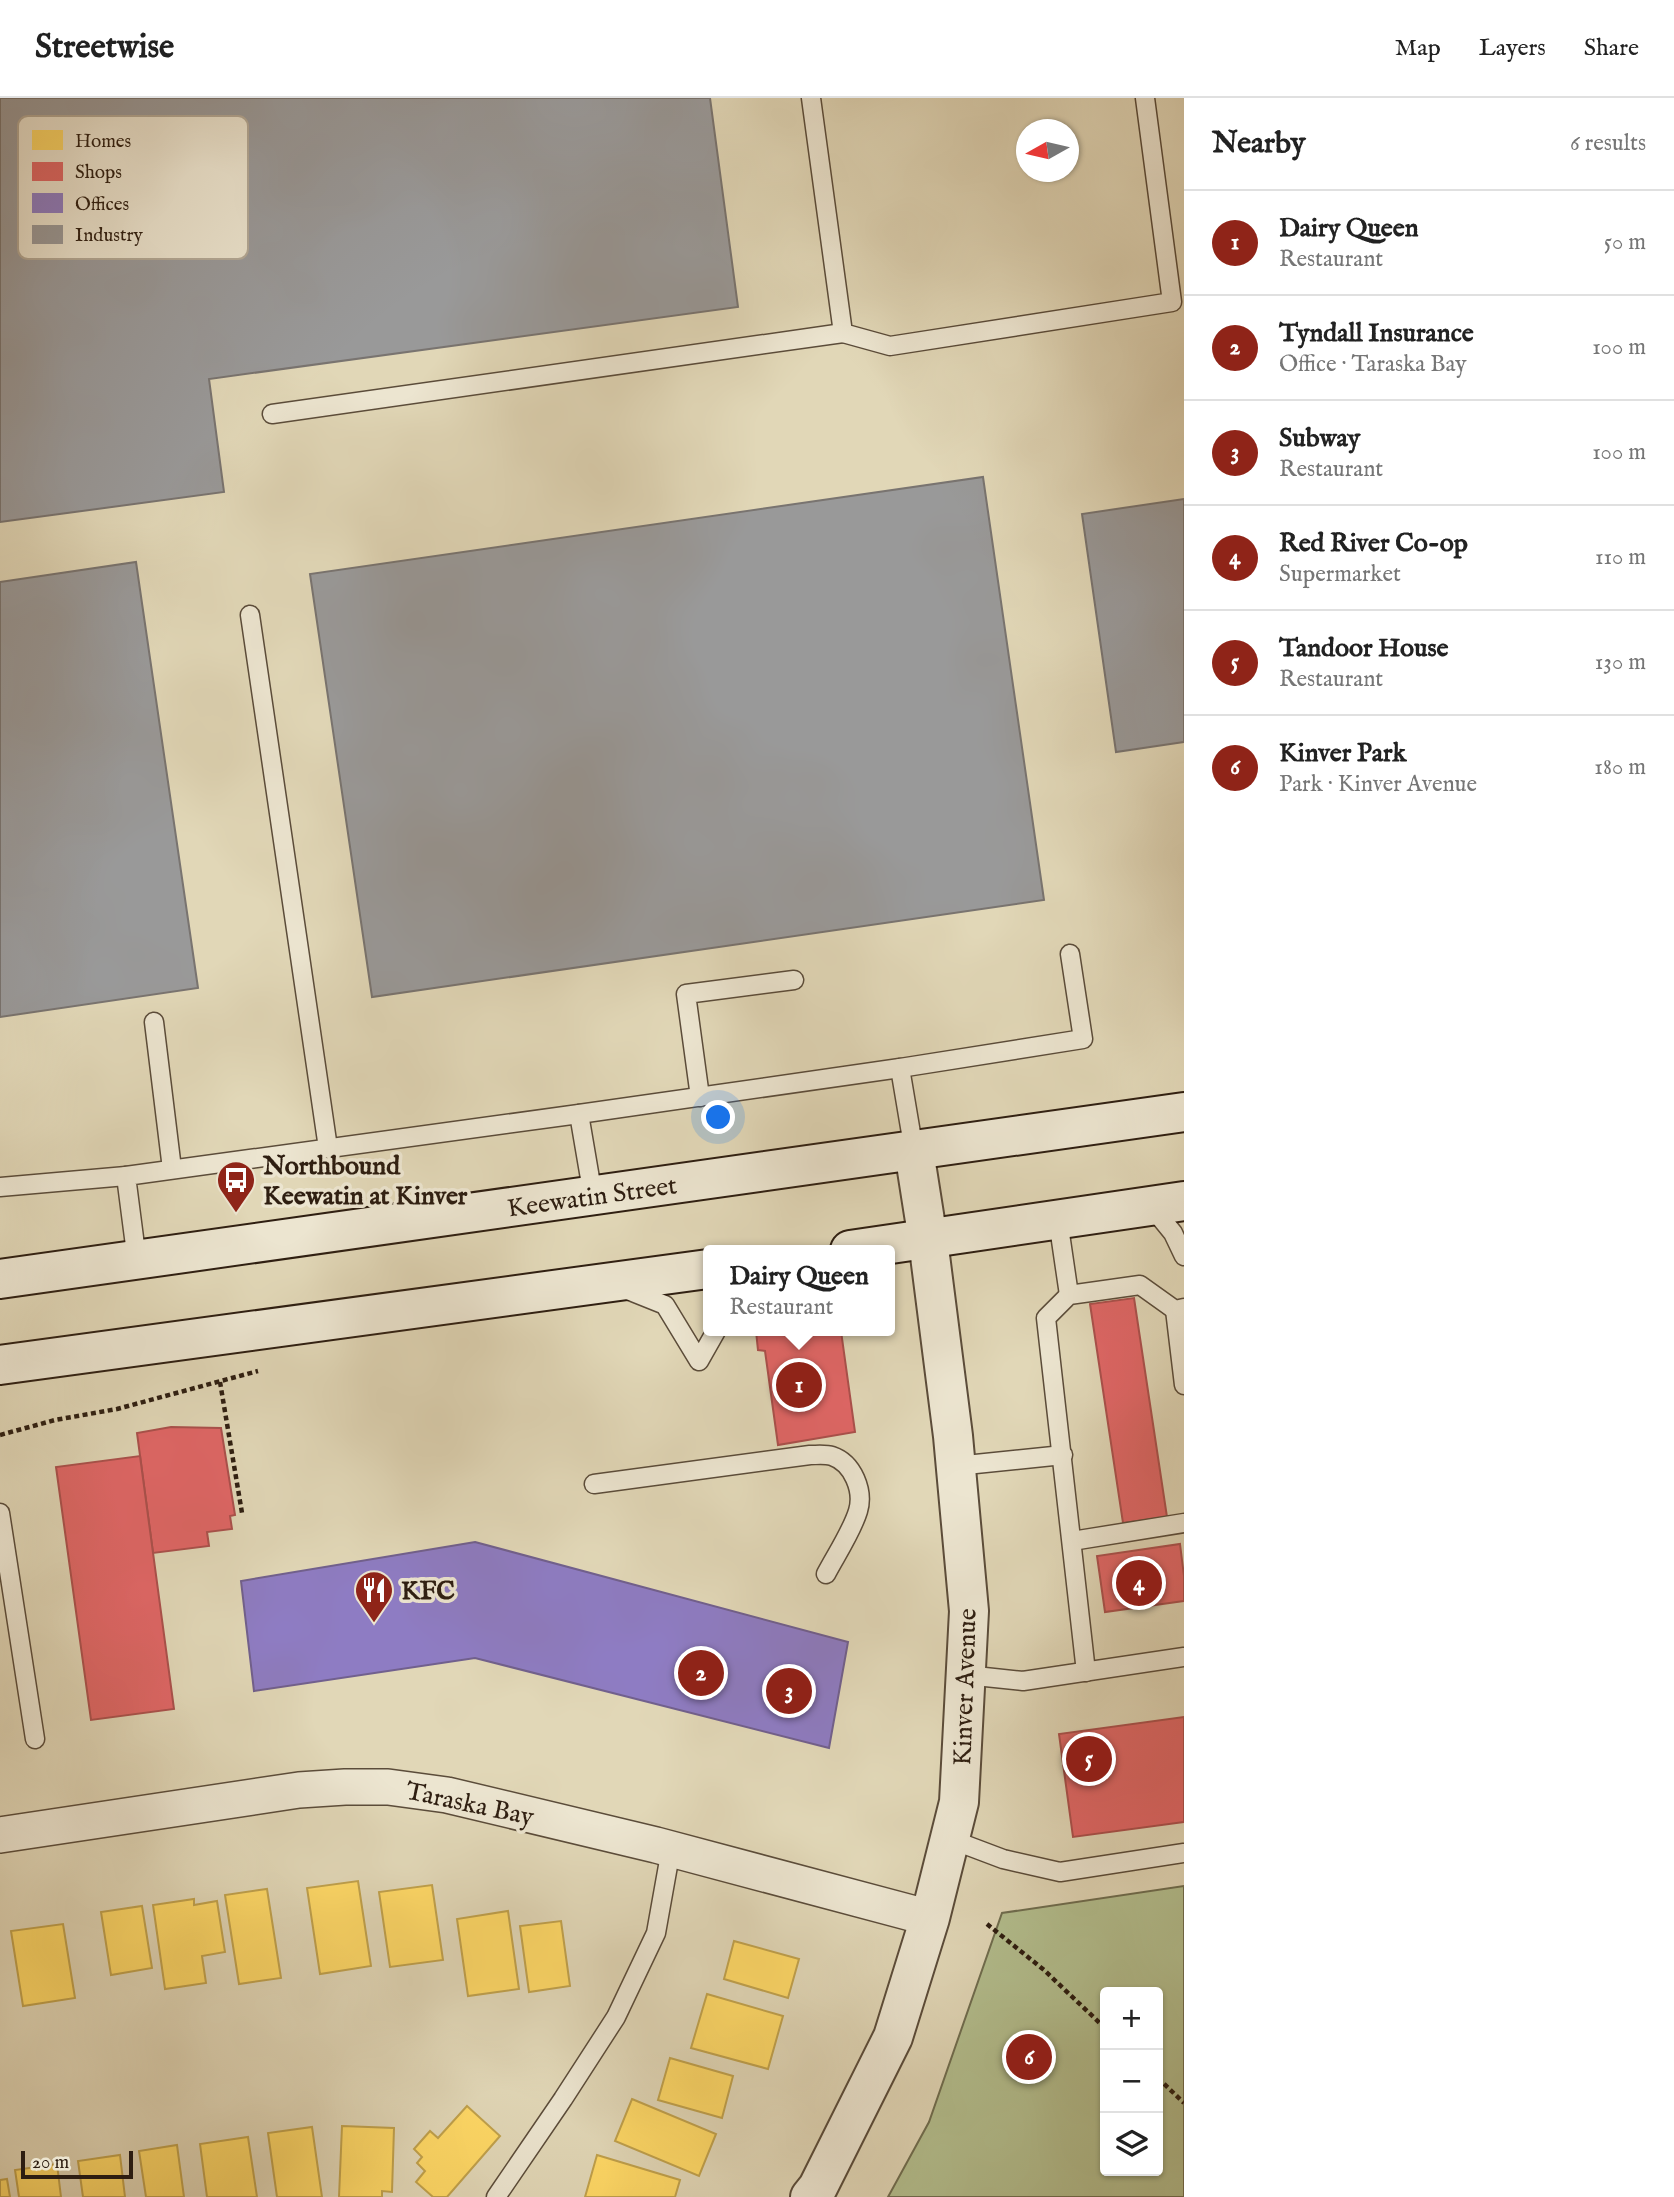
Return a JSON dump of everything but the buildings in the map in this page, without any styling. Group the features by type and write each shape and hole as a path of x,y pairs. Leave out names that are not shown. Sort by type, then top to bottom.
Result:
{"main road":[{"name":"Keewatin Street","path":"0,1279 1184,1112"},
{"name":"Kinver Avenue","path":"810,2197 818,2187 893,2037 930,1918 959,1802 969,1611 956,1466 914,1150"},
{"path":"889,1245 1167,1204"},
{"path":"0,1365 703,1270"}],"street":[{"name":"Taraska Bay","path":"0,1835 299,1790 388,1787 447,1795 671,1849 930,1918"}],"lane":[{"path":"811,98 843,333"},
{"path":"272,414 843,333 890,346 1172,302 1145,98"},
{"path":"250,615 328,1148"},
{"path":"0,1187 126,1176 700,1097 1083,1039 1070,954"},
{"path":"700,1097 686,994 794,979"},
{"path":"154,1022 172,1169"},
{"path":"900,1068 914,1150"},
{"path":"579,1114 593,1196"},
{"path":"126,1176 137,1261"},
{"path":"1167,1204 1173,1233 1184,1256"},
{"path":"1058,1220 1069,1295"},
{"path":"609,1283 665,1305 699,1361 713,1336"},
{"path":"1086,1672 1046,1318 1069,1295 1140,1285 1179,1309 1184,1385"},
{"path":"594,1484 810,1455 832,1456 855,1476 860,1493 858,1510 826,1574"},
{"path":"956,1466 1063,1455"},
{"path":"0,1513 35,1739"},
{"path":"1072,1541 1184,1523"},
{"path":"966,1675 1023,1681 1184,1657"},
{"path":"950,1839 1003,1858 1060,1872 1184,1853"},
{"path":"496,2197 616,2017 656,1933 671,1849"}],"path":[{"path":"0,1435 55,1420 117,1409 260,1371"},
{"path":"220,1382 242,1513"},
{"path":"987,1924 1044,1970 1100,2023"},
{"path":"1163,2083 1184,2103"}],"green space":[{"path":"1184,1886 1184,2197 888,2197 929,2122 1002,1913"}],"place":[{"name":"Northbound Keewatin at Kinver","path":"236,1214"},
{"name":"Dairy Queen","path":"799,1385"},
{"name":"Red River Co-op","path":"1139,1583"},
{"name":"KFC","path":"374,1624"},
{"name":"Tyndall Insurance","path":"701,1673"},
{"name":"Subway","path":"789,1691"},
{"name":"Tandoor House","path":"1089,1759"},
{"name":"Kinver Park","path":"1029,2057"}]}
